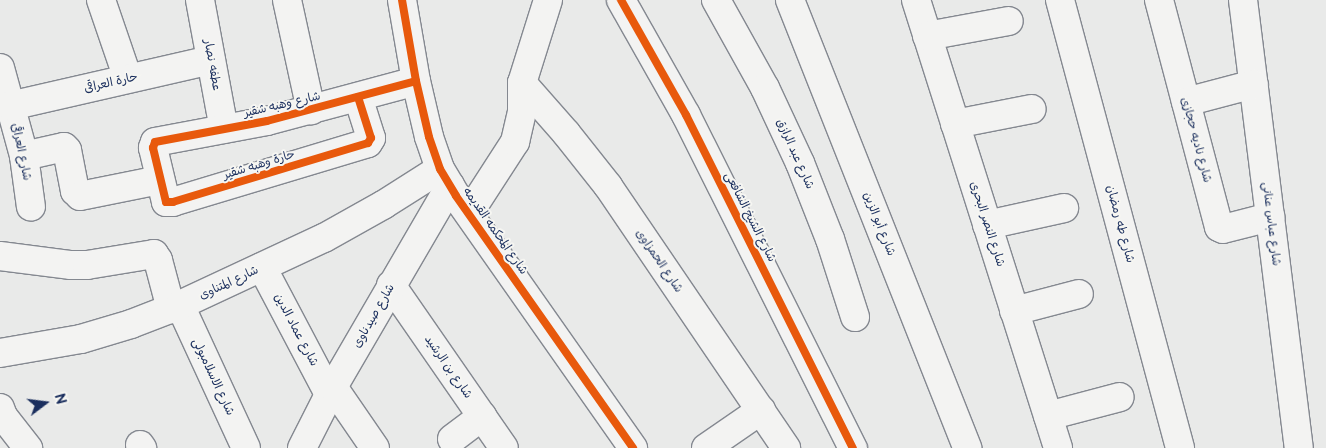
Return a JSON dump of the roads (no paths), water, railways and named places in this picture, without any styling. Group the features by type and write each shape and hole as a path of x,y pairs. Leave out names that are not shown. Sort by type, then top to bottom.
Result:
{"street":[{"path":"102,0 128,79"},
{"name":"عطفه نصار","path":"200,0 224,129"},
{"path":"287,0 311,110"},
{"name":"شارع المحكمه القديمه","path":"402,0 416,81 429,137 445,178 633,448"},
{"path":"469,213 515,142 522,111 522,83 548,0"},
{"name":"شارع الشيخ الشافعى","path":"621,0 686,115 853,448"},
{"name":"شارع عبد الرازق","path":"716,0 765,88 800,163 830,239 855,317"},
{"name":"شارع أبو الزين","path":"790,0 967,448"},
{"name":"شارع النصر البحرى","path":"916,0 1058,448"},
{"name":"شارع طه رمضان","path":"1060,0 1180,448"},
{"name":"شارع ناديه حجازى","path":"1159,0 1219,227 1223,229 1270,217"},
{"name":"شارع عباس عنانى","path":"1244,0 1299,448"},
{"path":"927,36 1009,20"},
{"name":"حارة العراقى","path":"10,106 211,60"},
{"name":"شارع العراقى","path":"0,68 24,156 31,207"},
{"name":"شارع وهبه شقير","path":"153,144 158,141 311,110 416,81"},
{"name":"شارع الحمزاوى","path":"522,83 566,133 608,186 786,448"},
{"path":"1186,102 1254,84"},
{"name":"حارة وهبه شقير","path":"153,144 164,198 169,203 368,144 371,138 358,98"},
{"path":"955,124 1032,109"},
{"path":"24,156 64,147 67,150 75,191 80,196 160,180"},
{"name":"شارع المتناوى","path":"0,353 81,339 131,324 175,307 445,178"},
{"name":"شارع صيدناوى","path":"302,448 331,390 392,286 445,178"},
{"path":"987,225 1064,208"},
{"name":"شارع الاسلامبولى","path":"0,256 80,265 154,254 158,260 175,307 239,445"},
{"name":"شارع عماد الدين","path":"262,267 331,390 375,448"},
{"name":"شارع بن الرشيد","path":"392,286 504,448"},
{"path":"1014,311 1079,294"},
{"path":"1048,416 1120,397"},
{"path":"706,448 761,410"},
{"path":"1,414 28,448"},
{"path":"452,439 482,416"}]}
